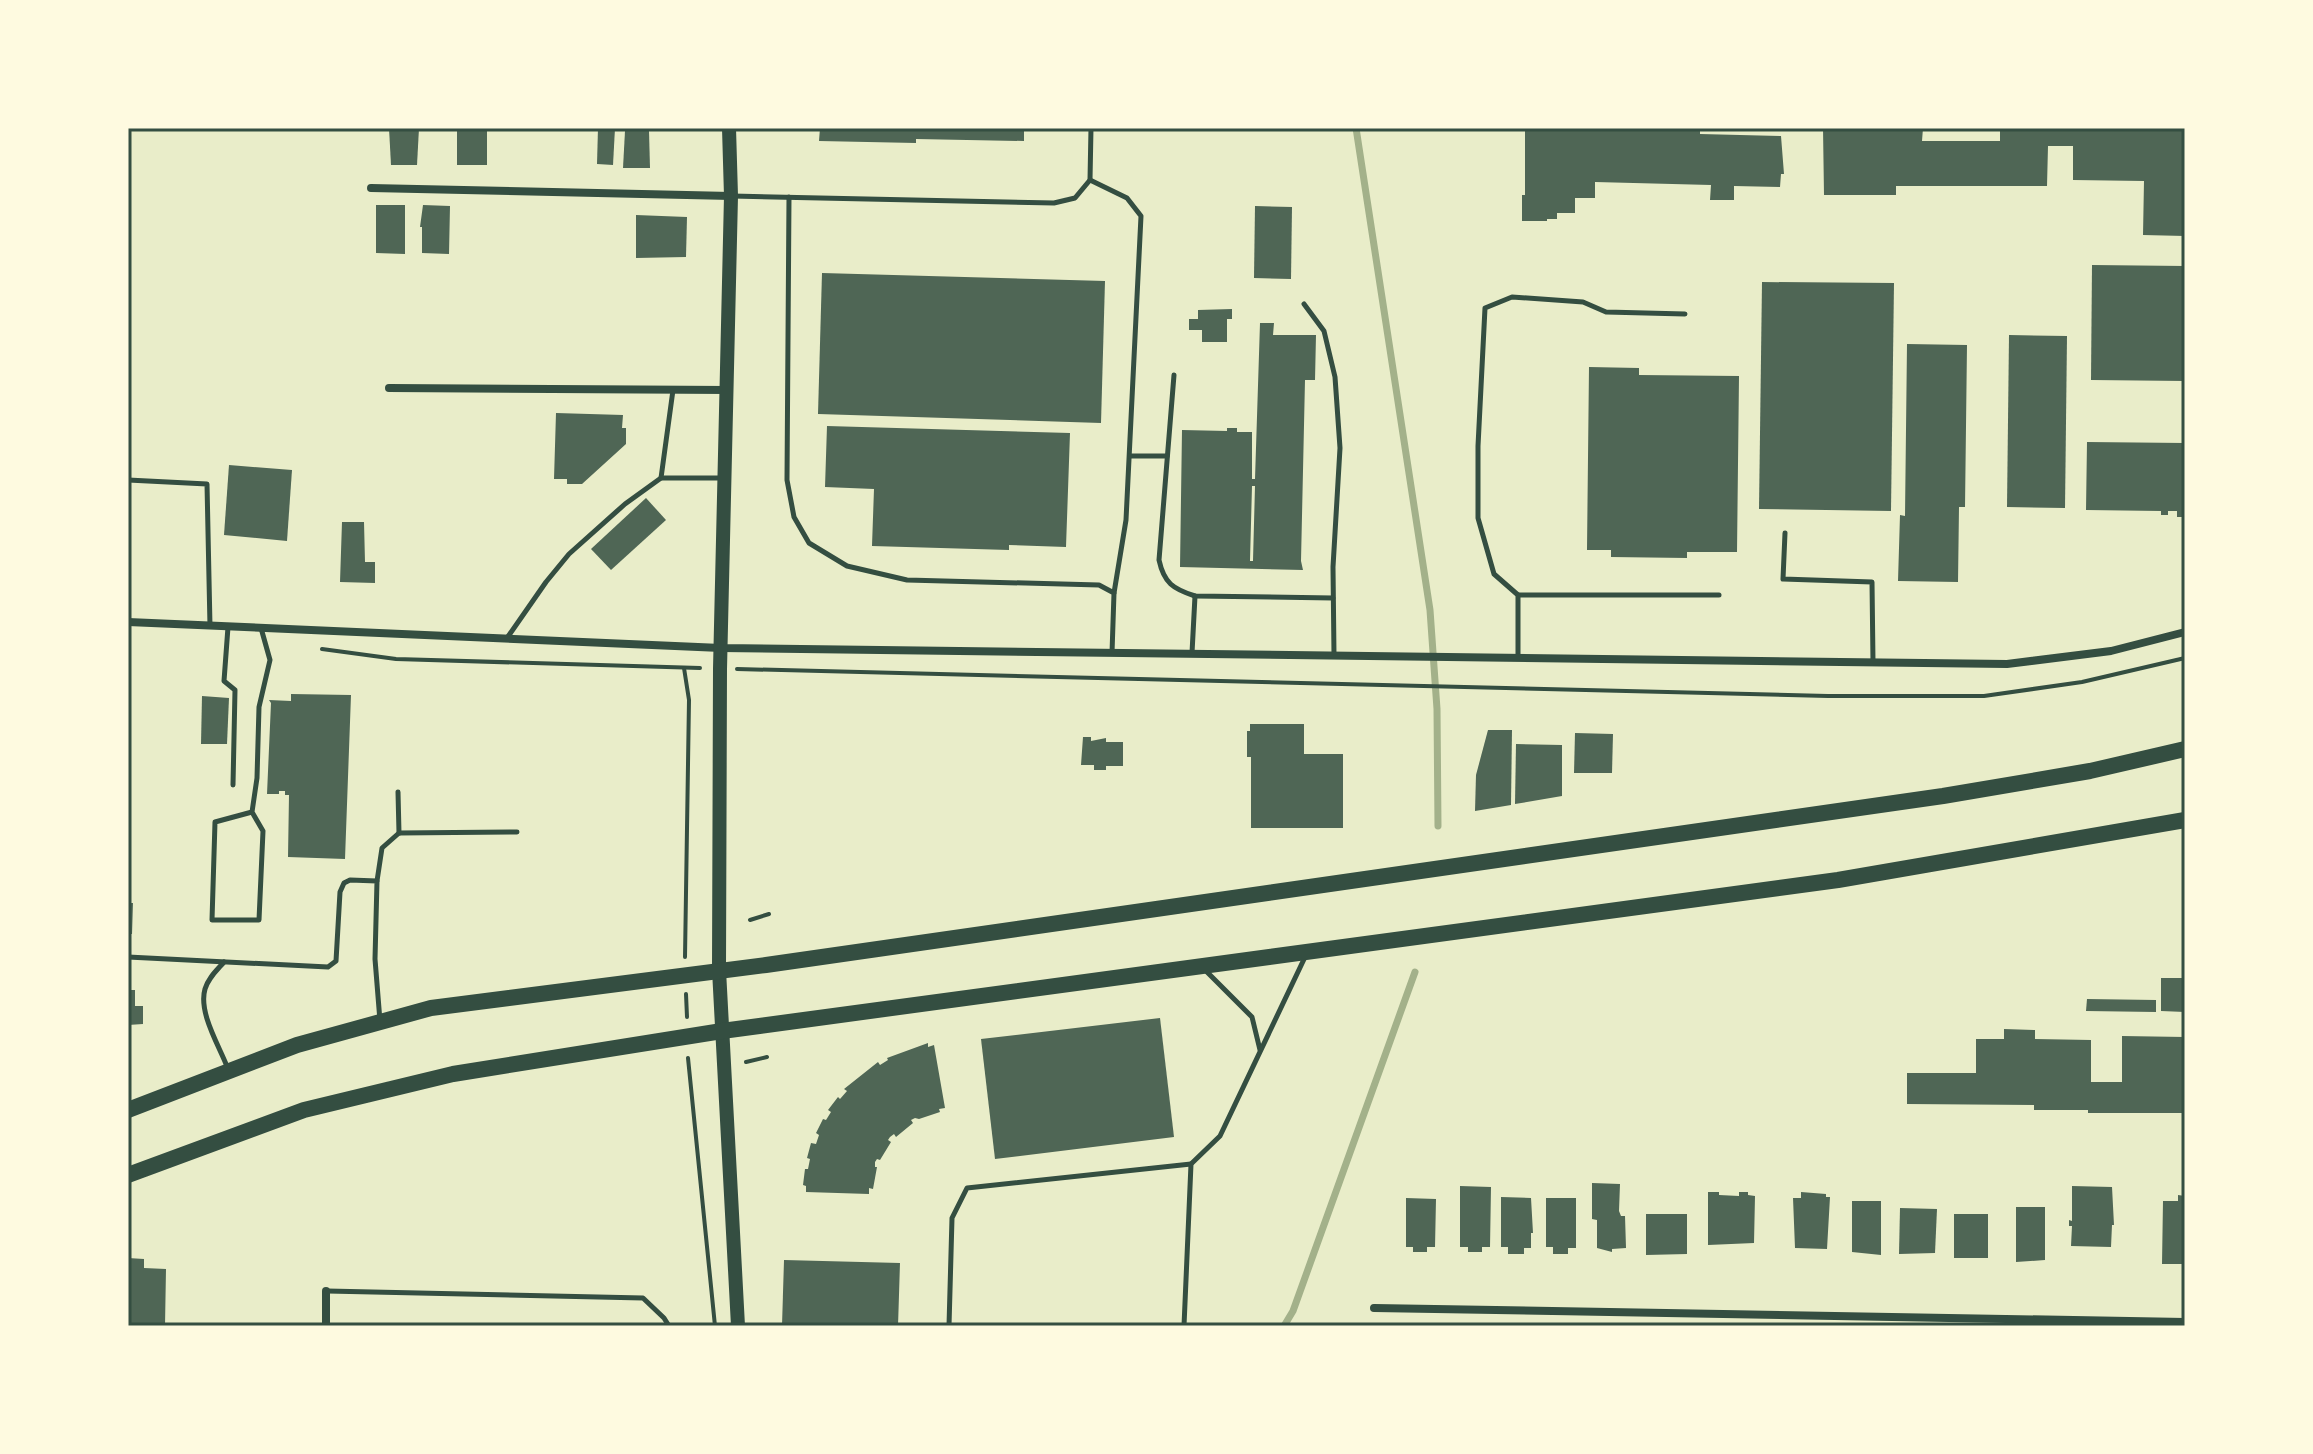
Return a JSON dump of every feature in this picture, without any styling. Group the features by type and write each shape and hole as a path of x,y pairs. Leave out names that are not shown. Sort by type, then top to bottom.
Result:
{"main road":[{"path":"729,128 731,196 720,669 719,970 738,1326"},
{"path":"128,1110 297,1045 431,1008 1943,796 2062,777 2185,749"},
{"path":"128,1175 304,1110 438,1077 722,1031 1838,880 2185,820"}],"street":[{"path":"371,188 731,196"},
{"path":"389,388 728,390"},
{"path":"128,622 721,648 2007,664 2111,651 2185,632"},
{"path":"326,1291 326,1326"},
{"path":"1374,1308 2185,1322"}],"lane":[{"path":"731,196 1054,203 1075,198 1090,180 1091,128"},
{"path":"1090,180 1127,198 1141,216 1126,520 1114,593 1112,653"},
{"path":"789,197 787,480 794,517 809,543 847,566 907,580 1099,585 1114,593"},
{"path":"1685,314 1606,312 1583,302 1512,297 1485,308 1478,518 1494,574 1518,595 1719,595"},
{"path":"1304,304 1324,331 1335,377 1340,448 1333,598 1334,656"},
{"path":"1174,375 1159,560 1163,578 1174,589 1195,596 1333,598"},
{"path":"661,478 673,390"},
{"path":"1130,456 1167,456"},
{"path":"507,638 569,554 625,504 661,478 726,478"},
{"path":"128,480 207,484 210,626"},
{"path":"1785,533 1783,579 1872,582 1874,663"},
{"path":"1518,595 1518,659"},
{"path":"1192,653 1195,596"},
{"path":"228,627 224,681 235,690 233,785"},
{"path":"252,812 215,822 212,920 259,920 263,831 252,812 257,778 259,707 270,660 261,628"},
{"path":"398,792 399,833"},
{"path":"380,1022 375,959 377,881 382,848 399,833 517,832"},
{"path":"128,957 328,967 336,961 340,892 344,883 350,880 377,881"},
{"path":"949,1326 952,1218 967,1188 1191,1164 1220,1136 1308,951"},
{"path":"225,962 211,977 205,990 204,1003 229,1071"},
{"path":"1201,966 1252,1017 1260,1051"},
{"path":"1184,1326 1191,1164"},
{"path":"326,1291 643,1298 669,1326"}],"path":[{"path":"310,648 396,659 1828,696 1984,696 2082,682 2185,658"},
{"path":"750,920 769,914"},
{"path":"746,1062 767,1057"}],"building":[{"path":"389,128 419,128 417,165 391,165"},
{"path":"457,128 487,128 487,165 457,165"},
{"path":"598,128 615,128 613,165 597,164"},
{"path":"820,128 1024,128 1024,141 819,141"},
{"path":"1525,128 1700,128 1700,134 1781,136 1784,174 1781,174 1780,187 1734,186 1734,200 1710,200 1711,185 1595,182 1595,198 1575,198 1575,213 1557,213 1557,219 1547,221 1522,221"},
{"path":"1823,128 1923,128 1922,141 2000,141 2000,128 2185,128 2185,236 2143,235 2144,181 2073,180 2073,146 2048,146 2047,186 1896,186 1896,195 1824,195"},
{"path":"625,131 649,131 650,168 623,168"},
{"path":"376,205 405,205 405,254 376,253"},
{"path":"423,205 450,206 449,254 422,253 420,227"},
{"path":"1255,206 1292,207 1291,279 1254,278"},
{"path":"636,215 687,217 686,257 636,258"},
{"path":"2092,265 2185,266 2185,381 2091,380"},
{"path":"822,273 1105,281 1101,423 818,414"},
{"path":"1762,282 1894,283 1891,511 1759,509"},
{"path":"1232,309 1232,319 1227,319 1227,342 1202,342 1202,330 1189,330 1189,319 1198,319 1198,310"},
{"path":"1260,323 1274,323 1273,335 1316,335 1315,380 1305,380 1303,570 1180,567 1182,430 1227,431 1227,428 1237,428 1237,432 1252,432 1252,479 1255,479","holes":["1252,486 1255,486 1253,561 1250,561"]},
{"path":"2009,335 2067,336 2065,508 2007,507"},
{"path":"1907,344 1967,345 1965,507 1959,507 1958,582 1898,581 1900,515 1905,516"},
{"path":"1589,367 1639,368 1639,375 1739,376 1737,552 1687,552 1687,558 1611,557 1611,550 1587,550"},
{"path":"556,413 623,415 626,444 582,484 567,484 567,479 554,479"},
{"path":"827,426 1070,433 1066,547 1009,545 1009,550 872,546 874,489 825,487"},
{"path":"2087,442 2185,443 2185,517 2177,517 2177,511 2161,515 2161,511 2086,510"},
{"path":"229,465 292,470 287,541 224,535"},
{"path":"646,498 666,520 611,570 591,549"},
{"path":"342,522 364,522 365,562 375,562 375,583 340,582"},
{"path":"291,694 351,695 345,859 288,857 289,795 285,795 285,791 267,794 269,700 291,701"},
{"path":"202,696 229,698 227,744 201,744"},
{"path":"1250,724 1304,724 1304,754 1343,754 1343,828 1251,828 1251,757 1247,757"},
{"path":"1488,730 1512,730 1511,805 1475,811 1476,775"},
{"path":"1575,733 1613,734 1612,773 1574,773"},
{"path":"1083,737 1091,737 1091,741 1106,738 1106,742 1123,742 1123,766 1094,770 1094,765 1081,765"},
{"path":"1516,744 1562,745 1562,796 1515,804"},
{"path":"128,903 133,903 132,934 128,934"},
{"path":"2161,978 2185,978 2185,1012 2161,1011"},
{"path":"128,990 135,990 135,1006 143,1006 143,1024 128,1025"},
{"path":"2087,999 2156,1000 2156,1012 2086,1011"},
{"path":"1160,1018 1174,1137 995,1159 981,1039"},
{"path":"2004,1029 2035,1030 2035,1039 2091,1040 2091,1082 2122,1082 2122,1036 2185,1037 2185,1113 2088,1113 2088,1110 2034,1110 2034,1105 1907,1104 1907,1073 1976,1073 1976,1039 2004,1039"},
{"path":"928,1043 928,1047 934,1045 945,1108 911,1120 913,1123 896,1137 894,1134 890,1137 888,1140 891,1142 880,1160 875,1162 873,1189 869,1188 869,1194 806,1192 803,1185 811,1143 816,1144 819,1135 816,1133 823,1119 826,1120 831,1112 828,1110 838,1097 840,1099 847,1091 844,1089 878,1062 880,1065 887,1058"},
{"path":"1592,1183 1620,1184 1619,1211 1621,1216 1625,1216 1626,1248 1612,1249 1612,1252 1597,1248 1597,1220 1592,1219"},
{"path":"1460,1186 1491,1187 1490,1247 1482,1247 1482,1252 1468,1252 1468,1247 1460,1247"},
{"path":"2072,1186 2112,1187 2114,1225 2111,1247 2071,1246 2072,1226 2069,1226 2069,1220 2072,1221"},
{"path":"1708,1192 1739,1196 1739,1192 1748,1192 1748,1195 1755,1196 1754,1243 1708,1245"},
{"path":"1801,1192 1830,1197 1827,1249 1795,1248 1793,1198 1801,1198"},
{"path":"2178,1195 2185,1196 2185,1264 2162,1264 2163,1201 2178,1201"},
{"path":"1501,1197 1531,1198 1533,1233 1531,1248 1524,1248 1524,1254 1508,1254 1508,1247 1501,1247"},
{"path":"1406,1198 1436,1199 1435,1247 1427,1247 1427,1252 1413,1252 1413,1247 1406,1247"},
{"path":"1546,1198 1576,1198 1576,1248 1568,1248 1568,1254 1553,1254 1553,1247 1546,1247"},
{"path":"1852,1201 1881,1201 1881,1255 1852,1252"},
{"path":"2016,1207 2045,1207 2045,1260 2016,1262"},
{"path":"1900,1208 1937,1209 1935,1253 1899,1254"},
{"path":"1646,1214 1687,1214 1687,1254 1646,1255"},
{"path":"1954,1214 1988,1214 1988,1258 1954,1258"},
{"path":"128,1258 144,1259 144,1268 166,1269 165,1326 128,1326"},
{"path":"784,1260 900,1263 898,1326 782,1326"}],"waterway":[{"path":"1356,128 1430,610 1437,709 1438,826"},
{"path":"1284,1326 1293,1311 1415,972"}]}
